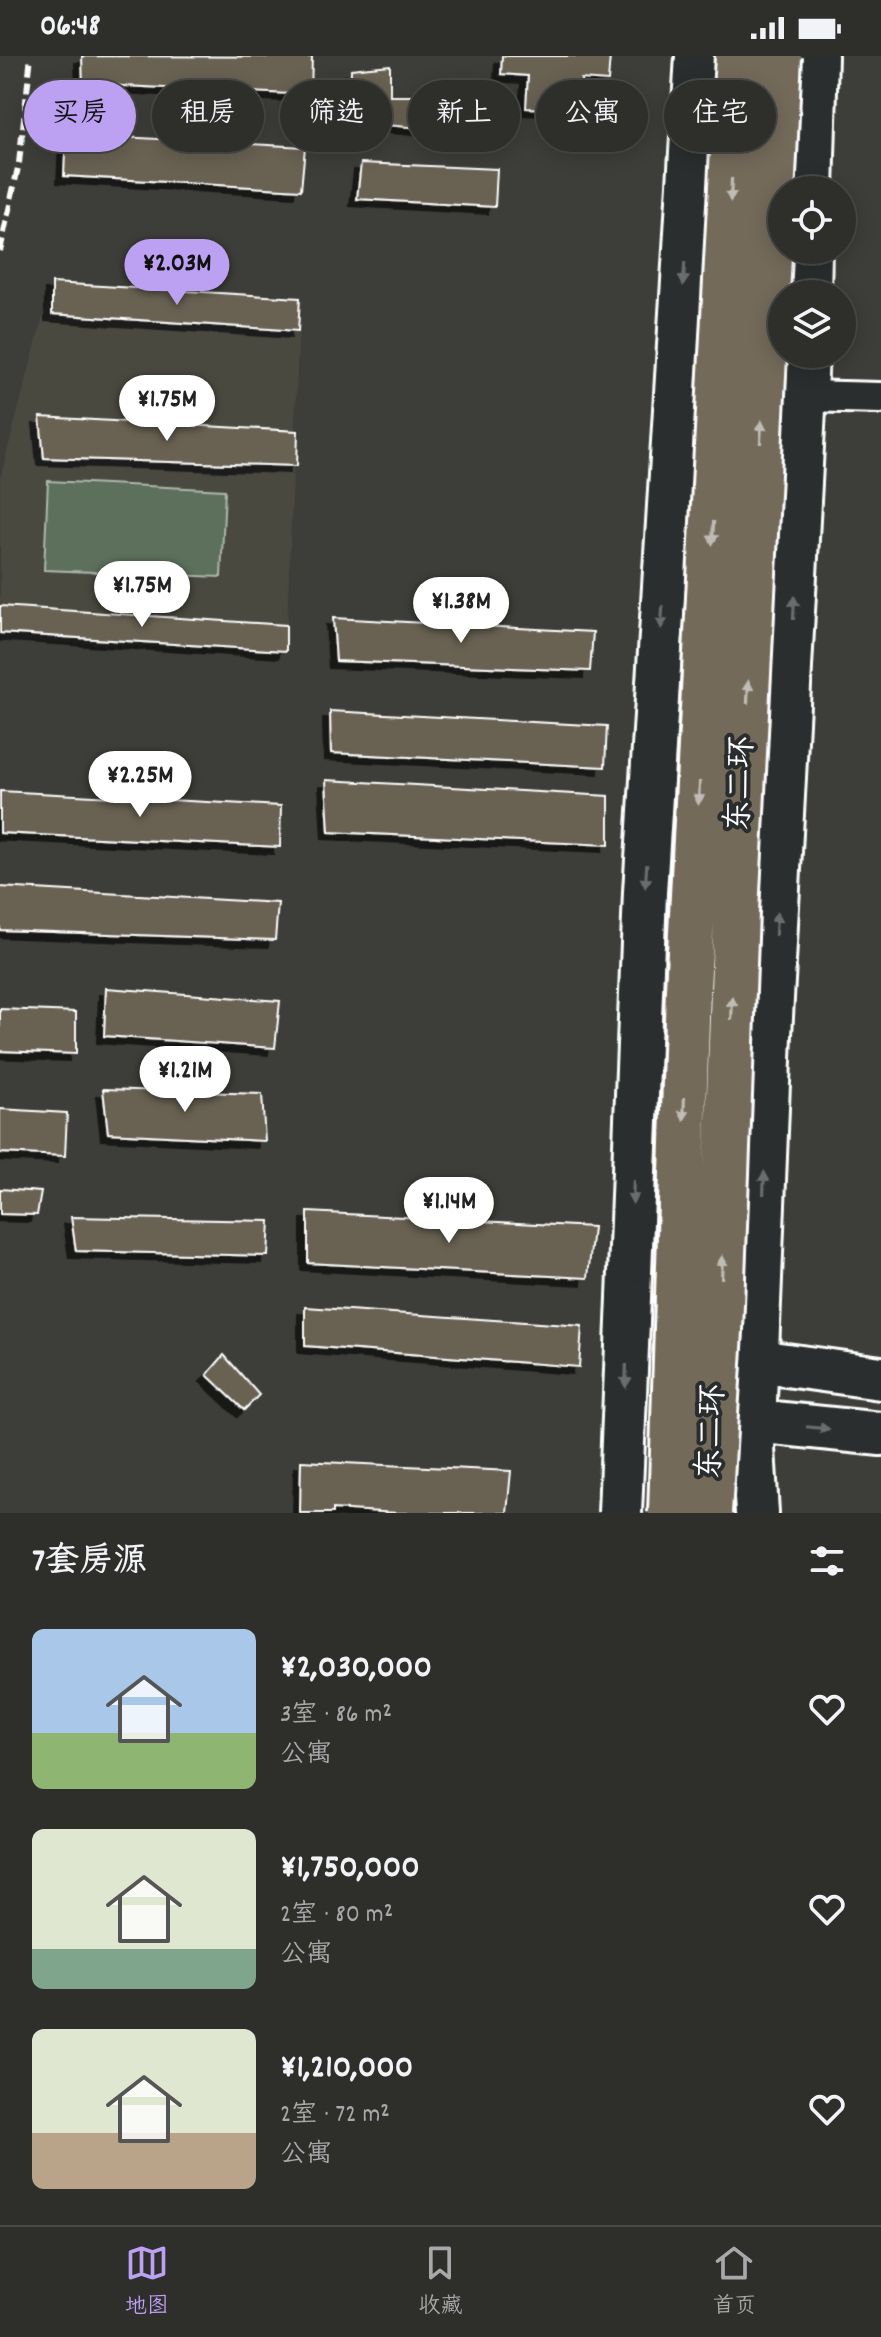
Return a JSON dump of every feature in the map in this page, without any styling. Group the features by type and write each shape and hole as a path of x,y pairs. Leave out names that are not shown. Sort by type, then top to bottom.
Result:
{"highway":[{"name":"东二环","path":"671,1513 688,989 738,56"},
{"name":"东二环","path":"709,1513 779,56"},
{"path":"720,1331 733,1513"}],"street":[{"path":"620,1513 645,892 697,56"},
{"path":"812,176 816,56"},
{"path":"757,1513 753,1448 770,1035 806,368"},
{"path":"805,396 881,398"},
{"path":"757,1361 881,1378"},
{"path":"754,1421 881,1434"}],"shaded area":[{"path":"52,283 300,298 286,651 0,641 0,478"}],"green space":[{"path":"48,481 225,490 221,577 44,570"}],"building":[{"path":"82,56 312,57 311,80 280,80 280,94 264,93 264,80 152,80 152,87 136,87 136,80 83,80"},
{"path":"502,56 610,56 608,80 536,80 536,108 526,108 528,76 501,74"},
{"path":"390,65 390,80 351,80 351,69"},
{"path":"392,96 408,96 408,127 392,126"},
{"path":"136,138 152,139 152,152 264,152 264,145 280,146 280,152 305,152 301,190 64,176 65,152 136,152"},
{"path":"361,163 497,169 495,207 357,199"},
{"path":"52,283 300,298 298,331 52,314"},
{"path":"40,417 298,431 297,466 44,458"},
{"path":"0,606 286,625 286,651 0,633"},
{"path":"333,618 593,632 590,671 336,661"},
{"path":"330,711 607,726 605,767 331,753"},
{"path":"326,780 609,796 609,845 329,832"},
{"path":"0,791 281,806 280,847 0,833"},
{"path":"0,887 278,903 275,940 0,930"},
{"path":"106,988 280,1001 275,1048 104,1036"},
{"path":"0,1009 76,1012 76,1054 0,1051"},
{"path":"103,1089 262,1094 265,1141 108,1133"},
{"path":"0,1109 67,1113 65,1156 0,1153"},
{"path":"0,1189 41,1192 37,1215 0,1214"},
{"path":"308,1212 593,1227 588,1278 308,1263"},
{"path":"71,1217 270,1221 268,1256 76,1251"},
{"path":"305,1307 582,1326 579,1367 305,1346"},
{"path":"224,1355 259,1395 244,1410 207,1375"},
{"path":"301,1461 511,1471 507,1513 398,1513 333,1509 333,1513 300,1513"}],"railway":[{"path":"0,251 19,163 31,56"}]}
